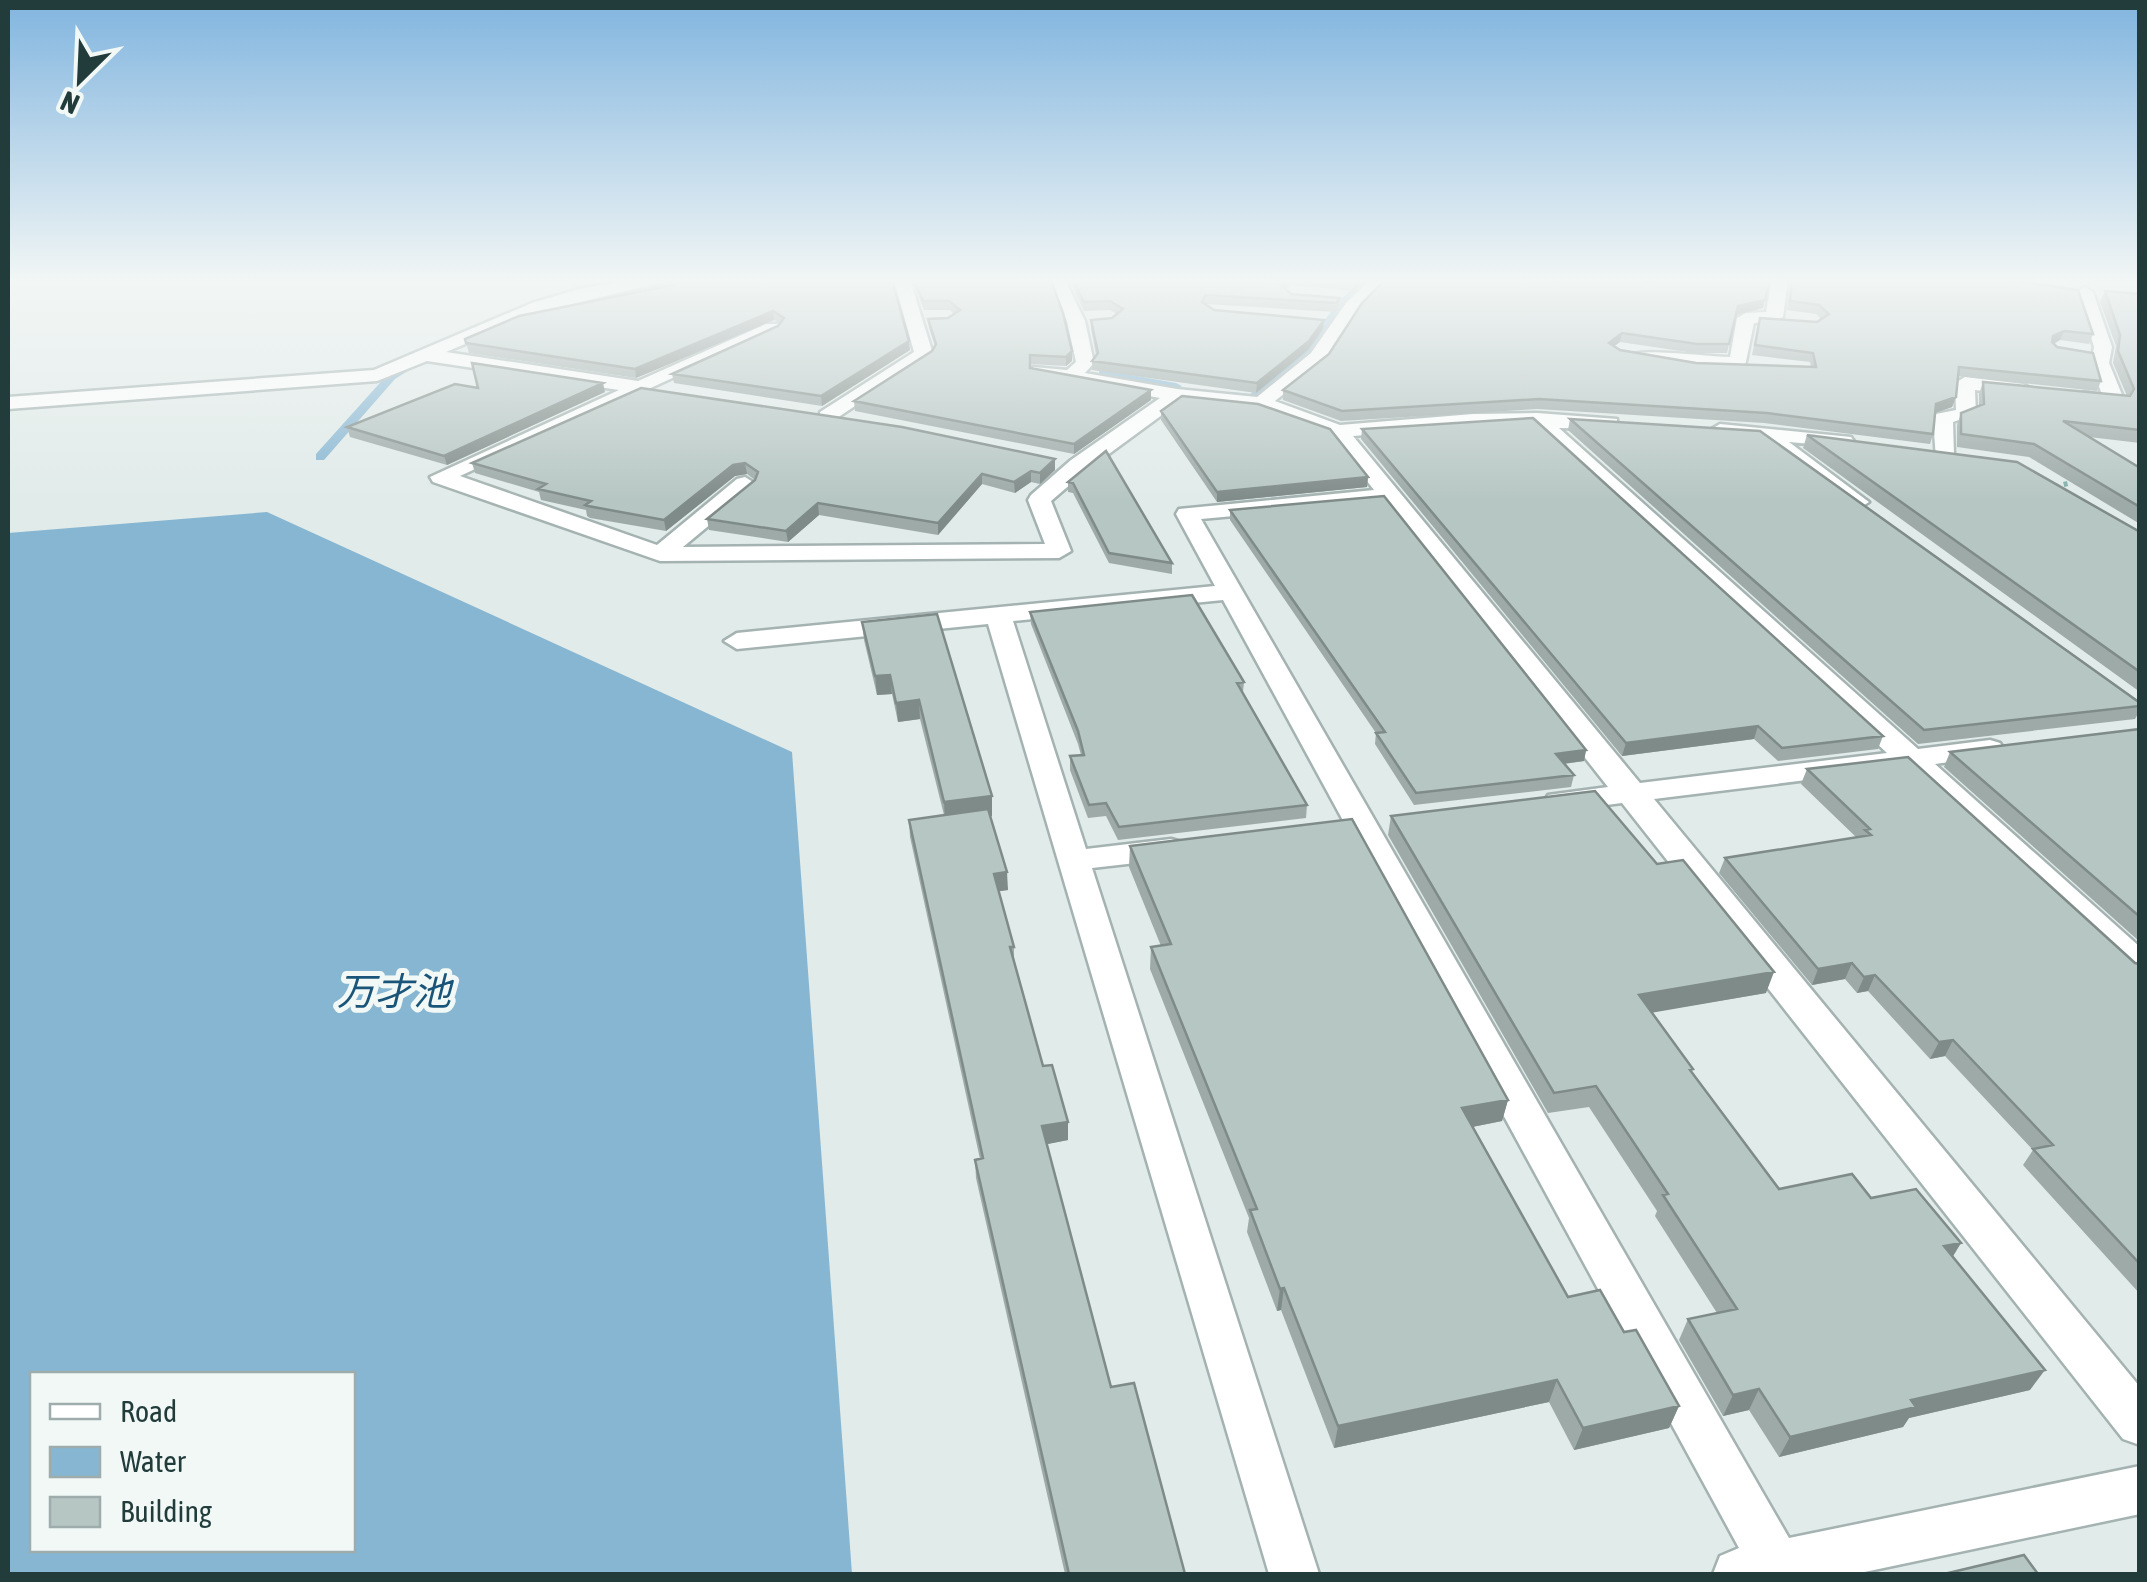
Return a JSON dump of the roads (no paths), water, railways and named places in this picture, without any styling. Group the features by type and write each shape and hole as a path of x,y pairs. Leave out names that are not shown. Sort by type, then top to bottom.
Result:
{"street":[{"path":"8,404 377,374 427,354"},
{"path":"715,354 441,477 660,554 1058,551 1039,500 1079,465 1177,395"},
{"path":"743,354 751,356"},
{"path":"865,422 818,415 924,354"},
{"path":"1072,376 1084,363 1084,354"},
{"path":"1261,403 1319,354"},
{"path":"1638,354 1694,362 1747,363 1747,354"},
{"path":"1944,454 1943,418 1966,414 1965,383 2115,402 2094,354"},
{"path":"424,355 676,393"},
{"path":"1040,371 1177,395 1261,403 1338,430 1537,418 1632,424"},
{"path":"1537,418 1915,758 2140,967"},
{"path":"1707,429 1870,444"},
{"path":"1338,430 2140,1424"},
{"path":"1764,433 1873,513"},
{"path":"1048,459 1079,465"},
{"path":"660,554 744,484"},
{"path":"1388,494 1187,514 1765,1572 2140,1490"},
{"path":"737,641 1229,592"},
{"path":"998,614 1294,1574"},
{"path":"1534,805 2027,744"},
{"path":"1322,831 1398,822"},
{"path":"1074,860 1208,844"}],"water":[{"name":"万才池","path":"267,512 792,752 852,1574 8,1574 8,533"}],"waterway":[{"path":"1231,395 1252,398 1306,354"},
{"path":"320,457 391,377 420,360"},
{"path":"1103,373 1176,386"}]}
